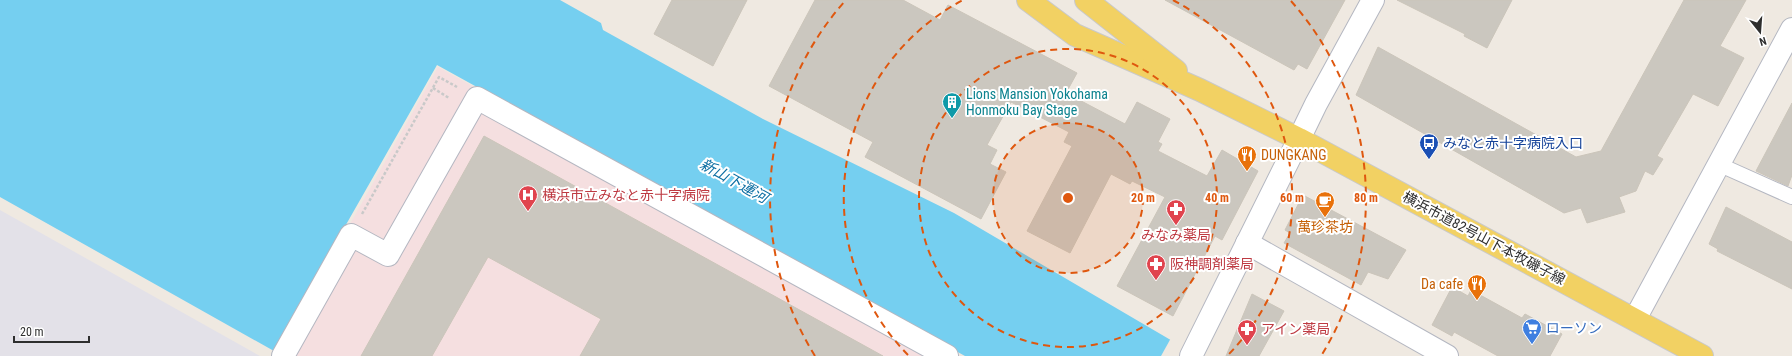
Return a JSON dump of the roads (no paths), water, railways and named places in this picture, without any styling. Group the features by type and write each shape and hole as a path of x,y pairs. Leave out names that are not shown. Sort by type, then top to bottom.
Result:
{"main road":[{"name":"横浜市道82号山下本牧磯子線","path":"1028,0 1075,35 1200,90 1299,139 1702,356"},
{"name":"横浜市道82号山下本牧磯子線","path":"1086,0 1200,90"}],"street":[{"path":"1193,353 1316,104 1373,0"},
{"path":"1635,319 1792,29"},
{"path":"283,356 350,235 388,256 477,98 947,356"},
{"path":"1247,243 1447,356"}],"lane":[{"path":"1718,164 1792,197"}],"water":[{"name":"新山下運河","path":"0,0 560,0 601,23 603,30 763,119 954,213 1198,356 965,356 437,65 274,351 0,197"}],"place":[{"name":"Lions Mansion Yokohama Honmoku Bay Stage","path":"952,119"},
{"name":"みなと赤十字病院入口","path":"1429,160"},
{"name":"DUNGKANG","path":"1247,172"},
{"name":"横浜市立みなと赤十字病院","path":"528,212"},
{"name":"萬珍茶坊","path":"1325,218"},
{"name":"みなみ薬局","path":"1176,226"},
{"name":"阪神調剤薬局","path":"1156,281"},
{"name":"Da cafe","path":"1477,301"},
{"name":"ローソン","path":"1532,345"},
{"name":"アイン薬局","path":"1247,346"}]}
